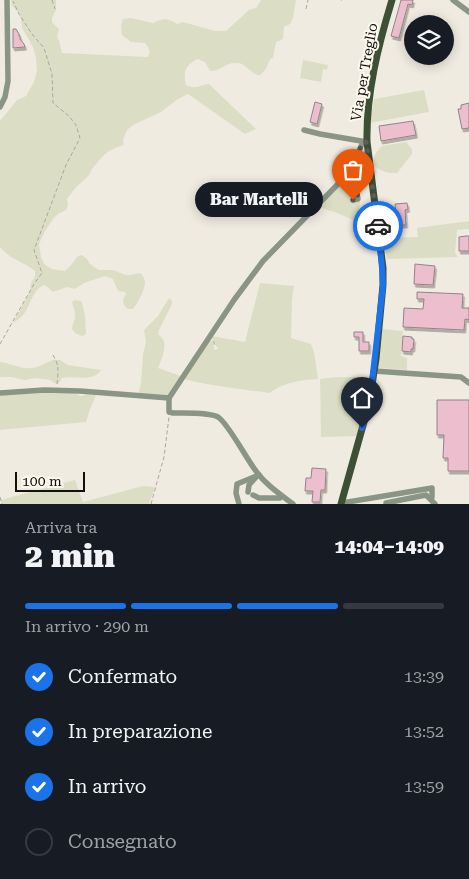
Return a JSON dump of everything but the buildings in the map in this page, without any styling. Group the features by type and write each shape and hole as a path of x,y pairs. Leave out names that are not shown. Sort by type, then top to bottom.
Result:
{"main road":[{"name":"Via per Treglio","path":"342,503 369,404 383,285 366,142 370,90 392,0"}],"street":[{"path":"0,107 5,97 8,81 7,0"},
{"path":"452,0 469,12"},
{"path":"304,130 366,142"},
{"path":"293,504 281,497 259,475 219,417 169,412 169,398 234,300 265,258 337,185 355,160 362,144 366,142"},
{"path":"346,174 357,192 358,199 353,200"},
{"path":"374,371 461,377 469,383"},
{"path":"0,393 44,390 169,398"},
{"path":"259,475 250,485 250,493 259,498 281,497"},
{"path":"239,504 236,493 237,484 259,475"},
{"path":"342,503 432,488 432,497"},
{"path":"386,503 426,494 435,504"},
{"path":"273,504 281,497"}],"path":[{"path":"0,344 42,273 34,250 66,165 80,138 76,125 69,116 53,103 52,74 44,48 32,34 12,0"},
{"path":"52,0 55,9"},
{"path":"306,9 308,0"},
{"path":"53,355 58,363 58,391"},
{"path":"151,504 164,458 170,418 169,412"},
{"path":"0,497 2,504"}],"green space":[{"path":"11,0 56,0 56,10 52,22 59,29 57,37 62,53 148,57 149,50 145,43 131,42 122,35 121,26 123,19 131,18 153,23 165,19 177,24 183,22 215,31 226,31 249,10 256,8 261,0 296,0 293,18 290,24 284,27 283,39 276,42 273,58 270,59 266,69 260,75 238,63 210,71 205,62 197,59 186,69 186,85 195,87 209,84 256,129 245,134 188,94 161,112 133,125 127,130 123,140 124,145 109,151 103,157 67,199 68,206 66,210 53,219 45,231 39,244 41,257 45,265 52,269 65,271 78,256 82,255 99,270 113,270 126,275 140,273 144,278 145,284 133,309 128,309 124,304 125,292 118,291 113,279 105,276 84,283 75,289 67,287 53,292 45,285 41,287 35,292 25,313 13,323 31,290 35,271 8,255 0,247 0,121 17,100 26,96 34,82 37,71 33,47 22,28 20,14 12,6"},
{"path":"303,60 328,65 327,70 323,69 321,82 300,78"},
{"path":"424,90 429,112 370,123 374,99"},
{"path":"406,142 412,149 412,154 397,173 384,172 376,166 374,158 382,146"},
{"path":"365,153 366,171 358,184 360,200 358,222 319,207 360,155"},
{"path":"469,221 469,229 457,230 455,253 458,257 387,259 384,238 418,237 417,228"},
{"path":"260,283 294,286 291,338 311,344 318,379 287,384 270,393 183,379 210,339 214,344 214,350 218,349 212,336 245,342"},
{"path":"169,298 172,304 158,334 164,340 164,348 158,368 181,376 168,396 138,395 146,342 144,330 158,316"},
{"path":"74,300 81,301 85,315 86,334 83,336 77,334 72,329 75,318 72,302"},
{"path":"382,329 403,331 401,356 407,358 407,370 378,368"},
{"path":"53,360 60,360 68,365 101,370 98,374 89,377 62,378 58,384 50,380 35,378 25,380 0,377 0,362 33,368"},
{"path":"371,377 357,436 321,437 320,379"},
{"path":"28,391 74,393 81,396 88,394 96,395 86,422 0,430 0,394"},
{"path":"75,480 83,502 143,486 155,487 149,504 2,504 1,500"}],"way so far":[{"path":"353,200 358,199 357,192 346,174 362,144 366,142 378,226"}],"place":[{"name":"Bar Martelli","path":"353,200"}],"route":[{"path":"362,428 369,404 376,360 383,285 378,226"}]}
